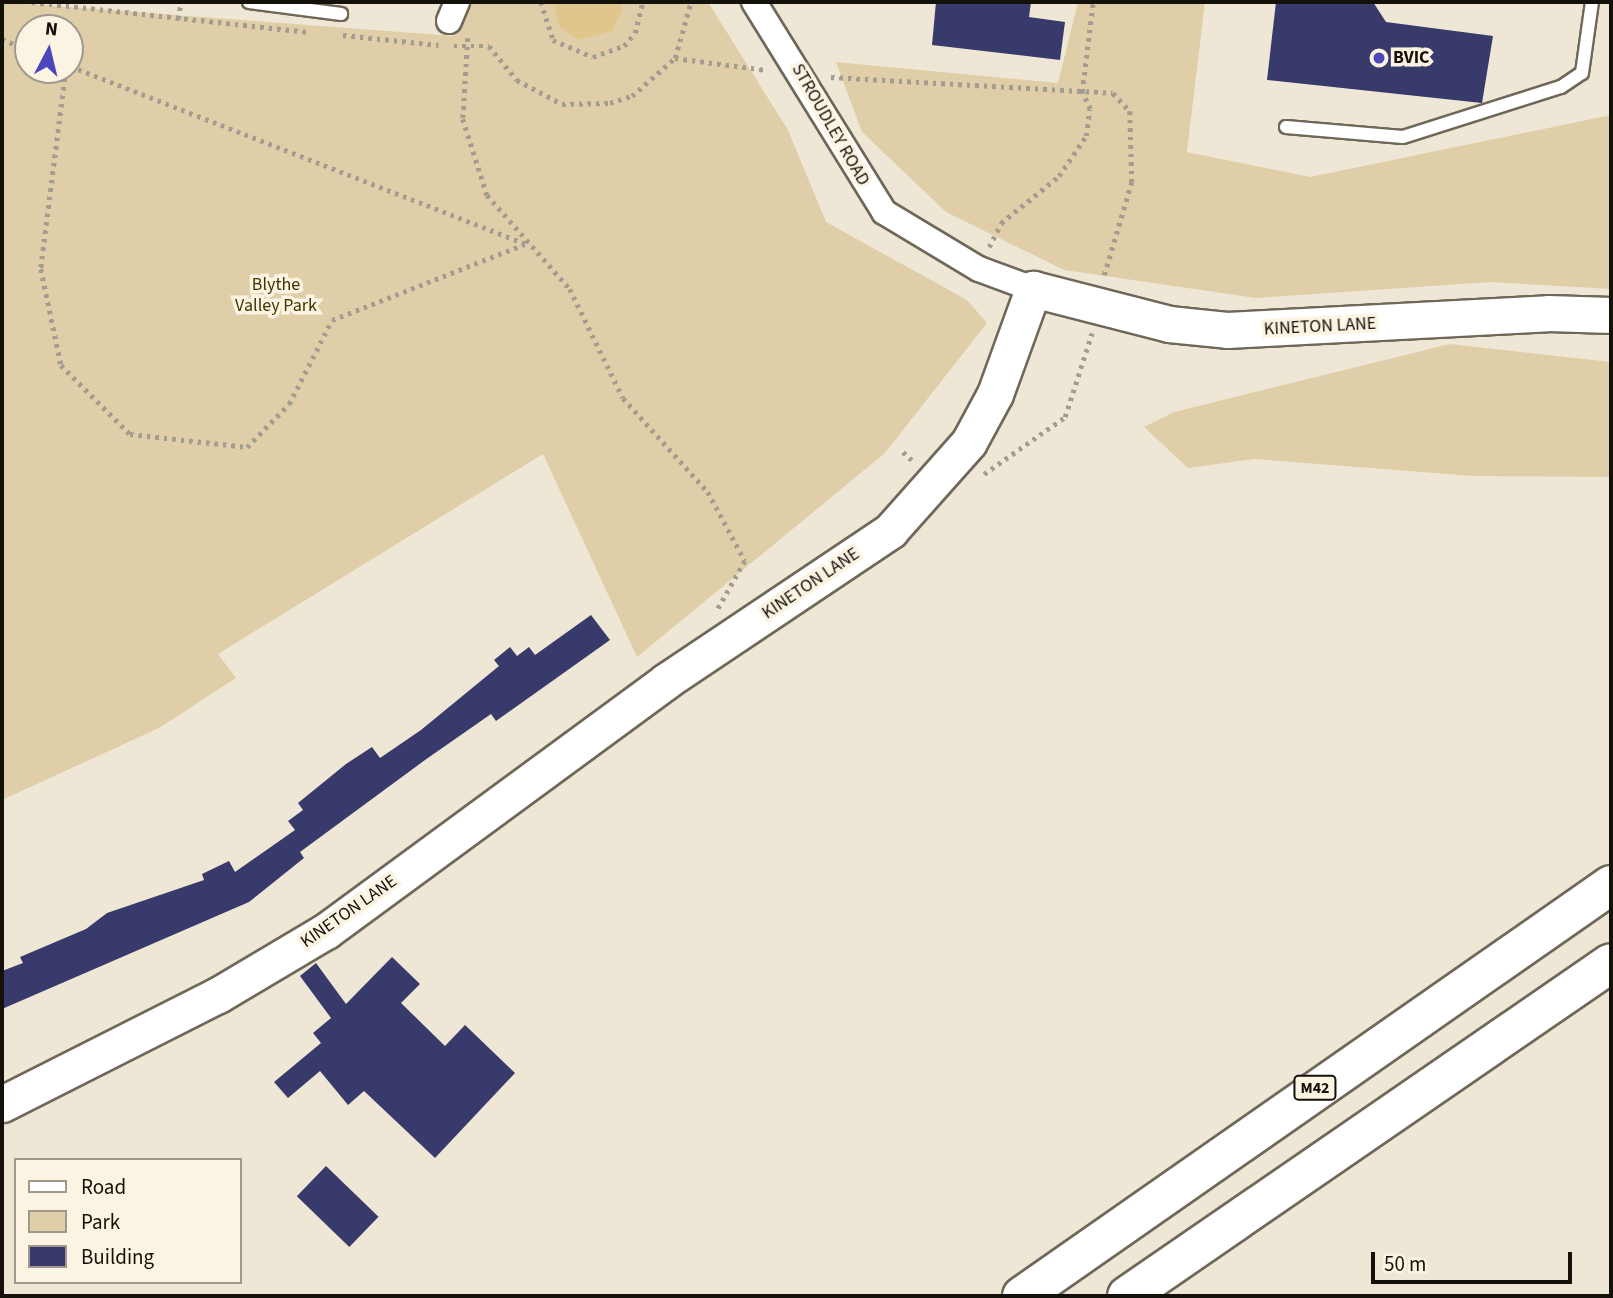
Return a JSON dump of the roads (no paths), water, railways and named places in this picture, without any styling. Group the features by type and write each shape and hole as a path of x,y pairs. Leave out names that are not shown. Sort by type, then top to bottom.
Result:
{"highway":[{"name":"M42","path":"1023,1296 1611,885"},
{"path":"1127,1296 1611,963"}],"street":[{"name":"STROUDLEY ROAD","path":"754,2 802,75 845,159 884,212 967,262 1033,289"},
{"name":"KINETON LANE","path":"2,1104 218,995 326,931 666,681 890,531 969,442 995,394 1033,289 1168,324 1227,330 1548,313 1611,315"}],"lane":[{"path":"249,2 341,14"},
{"path":"1286,127 1403,137 1561,87 1582,74 1592,2"}],"place":[{"name":"BVIC","path":"1379,58"}],"park label":[{"name":"Blythe Valley Park","path":"276,296"}]}
